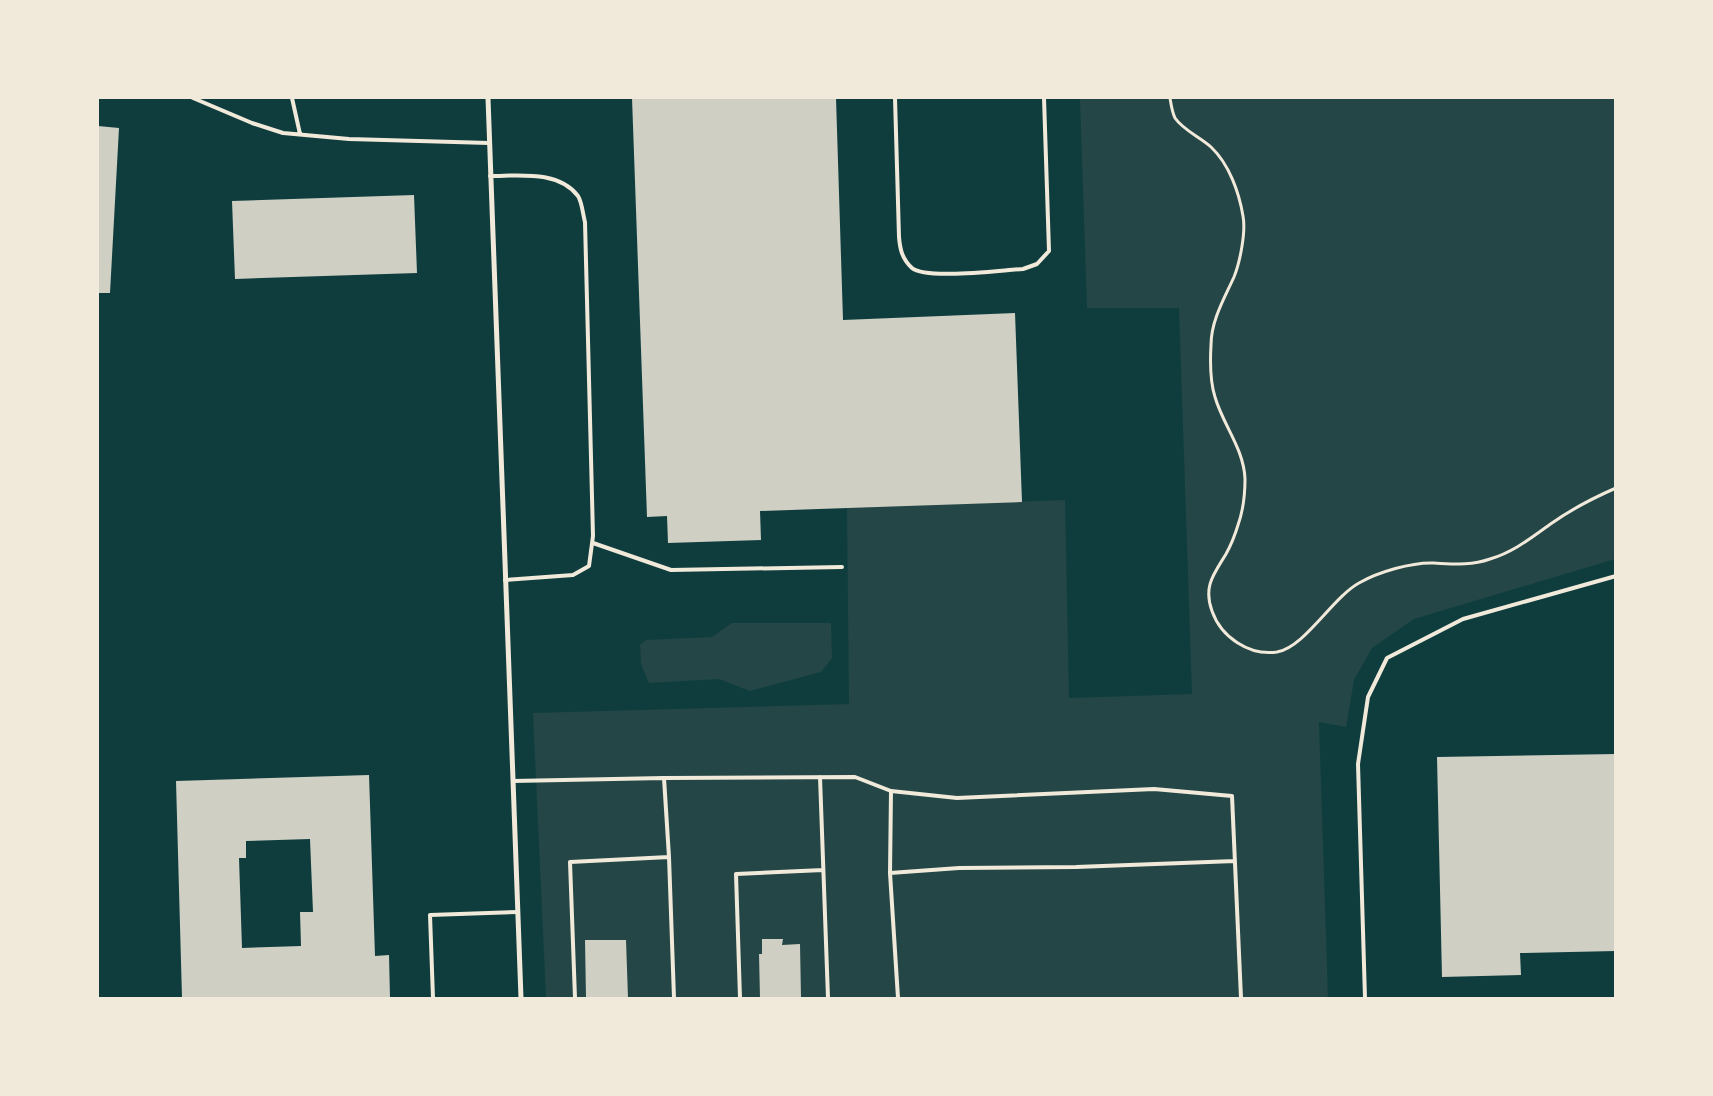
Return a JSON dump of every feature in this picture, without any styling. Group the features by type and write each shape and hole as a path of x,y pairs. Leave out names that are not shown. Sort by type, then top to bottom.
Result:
{"street":[{"path":"488,98 521,998"}],"lane":[{"path":"193,98 252,124 283,132 349,138 489,143"},
{"path":"292,98 300,134"},
{"path":"894,98 901,254 913,269 934,274 1023,269 1037,264 1049,251 1044,98"},
{"path":"490,176 536,176 561,181 579,197 585,222 592,543 589,566 573,575 505,580"},
{"path":"592,543 671,570 842,567"},
{"path":"1365,998 1358,764 1368,697 1387,658 1463,619 1616,576"},
{"path":"820,777 828,998"},
{"path":"513,781 855,777 890,791 957,798 1154,789 1232,796 1241,998"},
{"path":"664,778 674,998"},
{"path":"890,791 890,873 898,998"},
{"path":"575,998 570,862 669,857"},
{"path":"890,873 960,868 1235,862"},
{"path":"740,998 736,874 824,870"},
{"path":"433,998 430,915 518,912"}],"path":[{"path":"1170,98 1174,117 1213,148 1225,164 1238,191 1244,219 1242,241 1235,274 1218,309 1210,341 1215,397 1240,454 1245,477 1240,522 1228,551 1210,578 1211,608 1217,623 1227,635 1249,649 1262,652 1281,651 1300,640 1340,596 1360,582 1405,565 1432,563 1471,564 1490,559 1516,549 1553,522 1588,500 1616,488"}],"shaded area":[{"path":"1080,98 1615,98 1615,559 1414,619 1372,648 1354,680 1346,727 1319,722 1328,998 546,998 533,713 849,704 847,508 1065,500 1069,698 1192,694 1179,308 1087,308"},
{"path":"732,623 831,623 832,658 821,672 750,691 719,679 649,683 641,664 640,645 646,640 712,637"}],"building":[{"path":"632,98 836,98 843,320 1015,313 1022,502 760,511 761,540 668,543 667,516 647,517"},
{"path":"98,126 119,128 110,293 98,293"},
{"path":"414,195 417,273 235,279 232,201"},
{"path":"1616,754 1616,951 1520,953 1521,975 1442,977 1437,757"},
{"path":"369,775 375,956 389,955 390,998 182,998 176,781","holes":["310,839 313,912 300,912 301,946 242,948 239,858 246,858 246,841"]},
{"path":"762,939 783,939 782,945 800,944 801,998 760,998 759,954 762,954"},
{"path":"585,940 626,940 628,998 586,998"}]}
